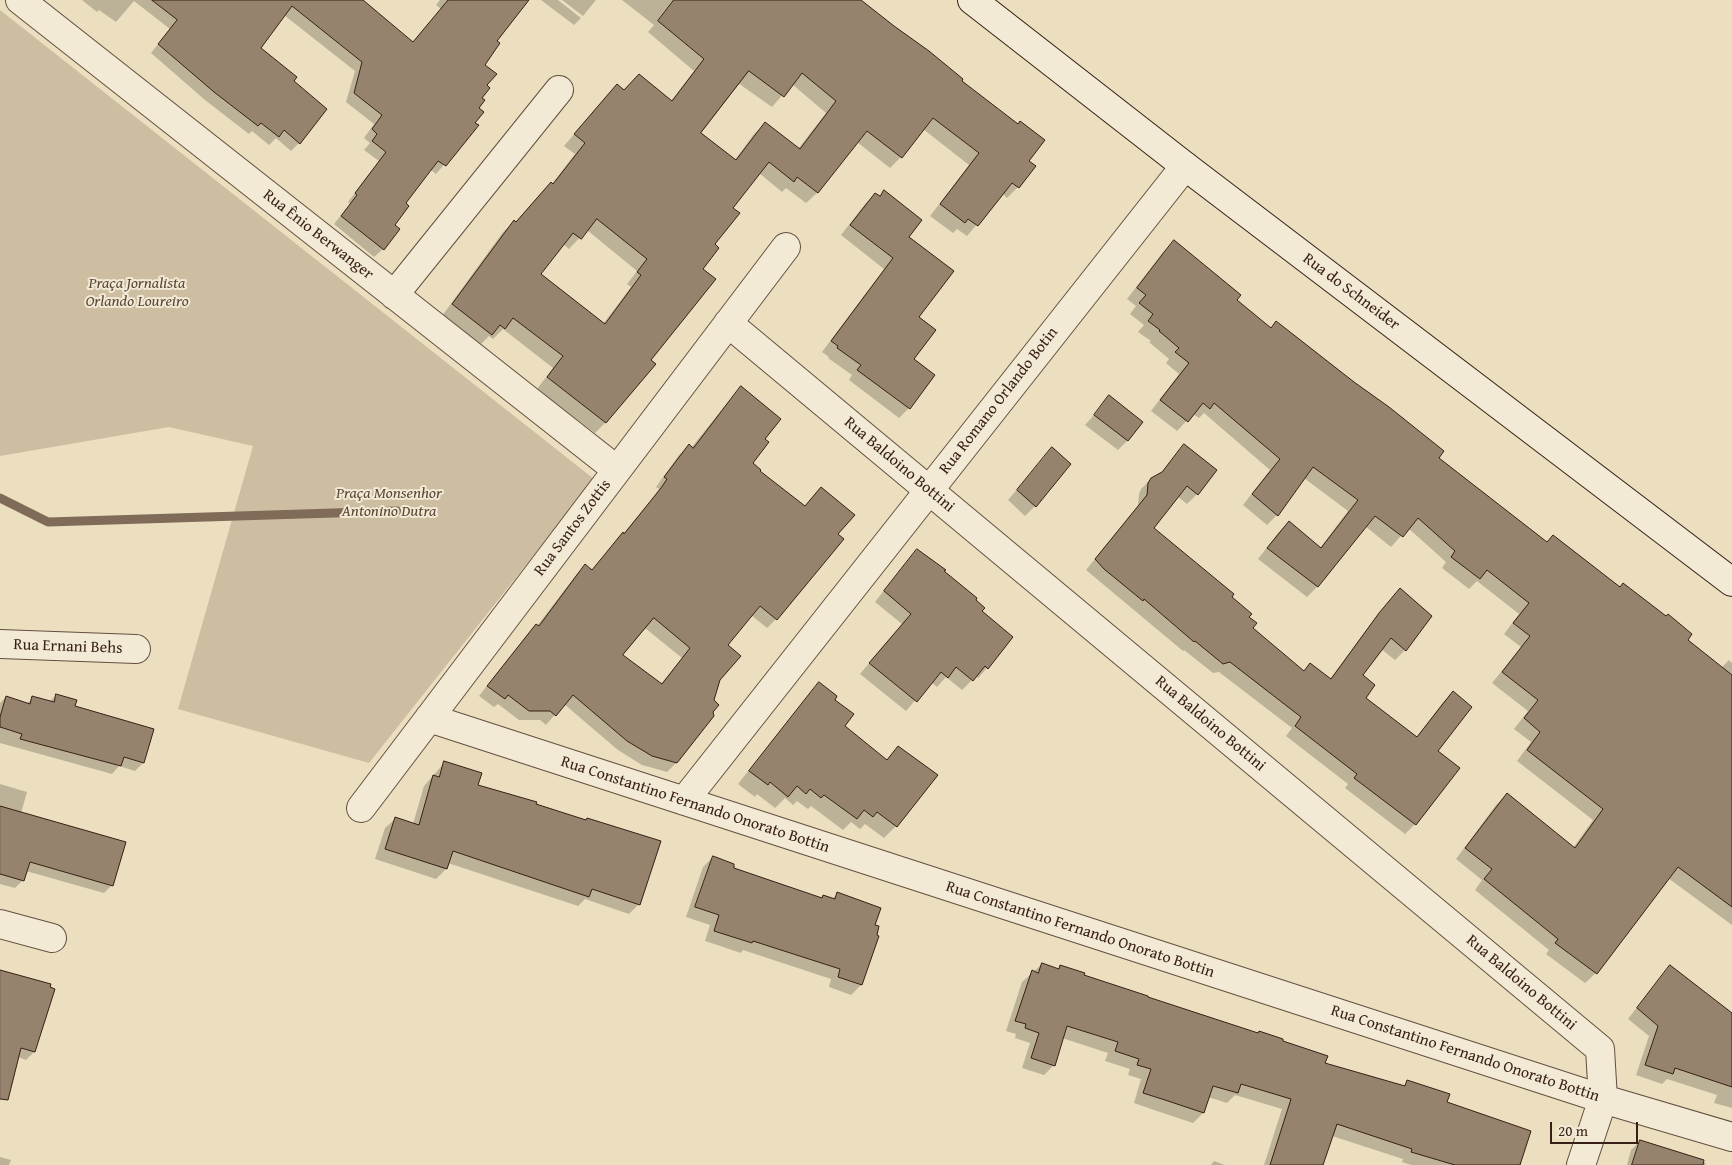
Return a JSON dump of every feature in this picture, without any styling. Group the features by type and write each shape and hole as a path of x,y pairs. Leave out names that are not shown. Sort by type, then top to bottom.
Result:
{"street":[{"name":"Rua Ênio Berwanger","path":"20,0 617,470"},
{"name":"Rua do Schneider","path":"972,0 1185,166 1732,582"},
{"path":"394,295 559,90"},
{"name":"Rua Romano Orlando Botin","path":"684,802 1185,166"},
{"name":"Rua Santos Zottis","path":"362,808 786,247"},
{"name":"Rua Baldoino Bottini","path":"728,323 1600,1049 1603,1099 1581,1165"},
{"name":"Rua Ernani Behs","path":"0,644 136,649"},
{"name":"Rua Constantino Fernando Onorato Bottin","path":"429,718 1603,1099 1732,1137"},
{"path":"0,924 52,938"}],"green space":[{"path":"0,10 594,479 369,763 178,709 253,446 169,427 0,456"}],"building":[{"path":"152,0 363,0 413,42 448,0 529,0 497,41 500,43 485,65 497,74 487,85 490,88 482,98 485,100 479,108 484,112 475,123 479,125 446,166 438,161 406,203 409,206 395,225 400,229 384,250 341,216 357,195 355,193 386,152 372,141 377,134 372,129 382,115 354,93 362,62 292,6 261,48 297,77 294,81 327,109 300,144 284,130 279,137 261,123 258,126 214,92 158,44 177,20"},
{"path":"674,0 861,0 929,51 963,79 962,81 1018,124 1020,121 1045,140 1029,161 1036,166 1019,188 1012,183 978,226 968,219 965,223 940,204 979,153 933,118 902,158 867,131 818,193 797,177 794,182 769,162 733,208 740,213 715,244 719,248 703,269 716,279 651,360 656,364 606,423 547,377 563,356 513,318 505,329 500,325 492,335 452,304 514,220 516,222 551,182 553,184 585,143 574,134 617,84 624,90 639,74 672,101 704,59 658,21","holes":["749,71 784,97 802,73 836,101 800,149 765,122 736,160 701,133","597,219 647,259 637,272 641,275 605,324 541,274 573,233 581,239"]},
{"path":"884,190 922,220 909,237 954,271 919,317 936,330 914,359 935,375 910,409 857,370 861,365 837,348 838,346 831,341 893,258 850,225 875,193 880,196"},
{"path":"1174,240 1241,295 1237,300 1271,328 1276,321 1389,407 1444,451 1439,458 1547,542 1553,535 1620,587 1623,583 1666,616 1668,614 1692,634 1688,640 1732,675 1732,907 1678,867 1597,974 1555,943 1558,939 1484,879 1492,869 1465,848 1507,793 1575,848 1603,809 1527,750 1540,732 1524,718 1538,700 1502,672 1530,636 1513,623 1529,603 1487,570 1480,579 1451,557 1455,551 1418,518 1403,537 1375,516 1318,587 1267,548 1289,521 1321,548 1358,500 1313,467 1278,516 1252,494 1280,459 1214,403 1210,409 1203,403 1188,422 1160,400 1189,363 1175,352 1179,348 1148,321 1153,314 1139,303 1146,295 1137,288"},
{"path":"741,386 781,419 765,439 769,442 753,463 760,471 805,506 821,487 855,515 838,534 844,539 777,620 760,606 728,645 741,656 720,680 714,700 719,705 713,712 714,716 677,763 652,756 627,741 573,695 556,716 550,711 529,711 508,695 505,699 487,686 536,624 539,626 585,564 592,570 661,488 667,479 664,477 689,444 693,448","holes":["654,618 690,648 662,684 623,655"]},
{"path":"1109,395 1143,422 1128,441 1094,415"},
{"path":"1184,444 1217,470 1198,495 1187,486 1154,528 1234,594 1232,597 1252,614 1249,617 1257,623 1253,628 1304,671 1310,663 1331,679 1379,613 1400,588 1432,616 1406,651 1391,638 1363,675 1375,685 1366,698 1417,737 1453,691 1472,707 1438,751 1460,768 1416,825 1354,778 1357,774 1295,726 1301,717 1230,662 1223,664 1194,642 1144,599 1143,601 1104,569 1095,559 1147,495 1148,483 1151,478 1162,472"},
{"path":"1052,447 1071,464 1036,507 1017,490"},
{"path":"917,549 946,570 944,571 977,598 976,600 985,608 982,611 1013,637 988,669 985,666 973,681 956,667 948,678 941,672 917,702 869,663 911,614 884,591"},
{"path":"819,682 837,696 835,700 854,714 845,726 887,760 898,746 938,775 897,827 877,812 873,817 864,810 857,819 824,795 821,798 810,789 806,794 797,786 788,797 770,782 768,785 749,771"},
{"path":"56,694 77,700 75,706 154,729 144,763 124,757 121,766 20,739 22,734 0,727 0,717 6,696 30,704 32,696 54,702"},
{"path":"444,761 482,773 478,785 537,802 536,804 586,820 587,818 661,841 640,905 592,889 589,897 453,851 447,869 385,849 395,817 419,825 433,775 439,777"},
{"path":"0,806 126,842 113,886 30,862 24,881 0,874"},
{"path":"713,856 734,864 734,868 822,898 823,895 835,899 837,892 881,908 875,925 879,926 877,935 879,936 862,985 838,977 840,969 753,941 752,943 714,931 719,915 695,907"},
{"path":"1042,963 1059,969 1060,965 1148,997 1258,1033 1259,1031 1283,1039 1283,1041 1328,1056 1325,1063 1405,1086 1407,1080 1450,1094 1447,1102 1531,1131 1520,1165 1455,1165 1411,1152 1412,1149 1337,1124 1323,1165 1270,1165 1291,1099 1241,1084 1238,1093 1213,1086 1204,1113 1143,1093 1151,1069 1137,1065 1139,1059 1115,1051 1118,1042 1067,1026 1055,1066 1031,1058 1039,1033 1025,1028 1026,1024 1015,1021 1032,970 1038,973"},
{"path":"1670,965 1732,1013 1732,1087 1675,1068 1673,1074 1645,1065 1658,1026 1637,1008"},
{"path":"0,970 51,984 50,987 55,989 35,1052 21,1048 8,1100 0,1099"},
{"path":"1640,1140 1704,1160 1703,1165 1632,1165"}],"waterway":[{"path":"0,498 48,522 397,511"}],"park label":[{"name":"Praça Jornalista Orlando Loureiro","path":"137,293"},
{"name":"Praça Monsenhor Antonino Dutra","path":"389,503"}]}
